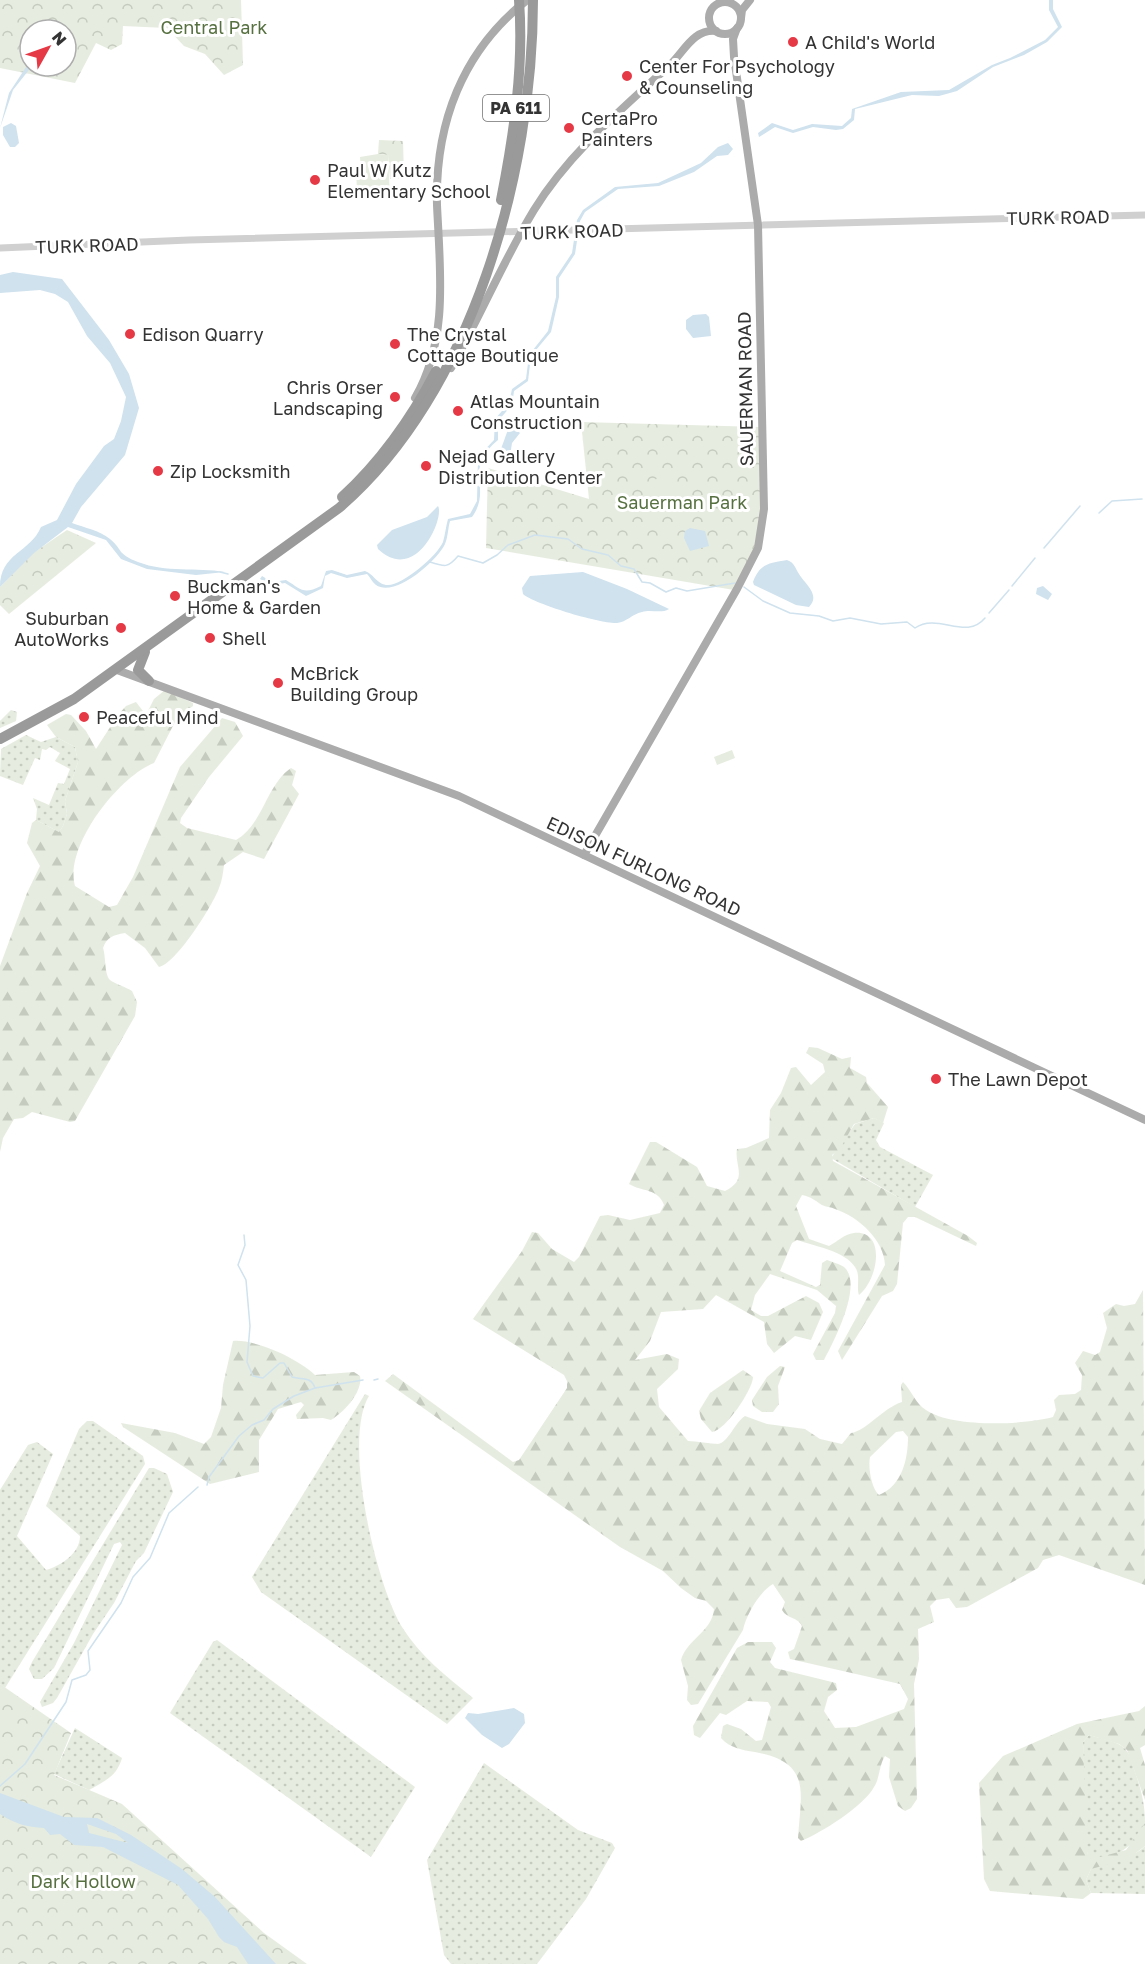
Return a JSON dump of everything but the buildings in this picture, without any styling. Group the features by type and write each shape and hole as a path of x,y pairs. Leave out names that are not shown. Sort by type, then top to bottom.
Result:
{"highway":[{"name":"PA 611","path":"501,214 516,111 521,24 519,0"},
{"name":"PA 611","path":"0,739 49,714 149,647 359,491 397,449 428,404 467,321 490,252 501,214 527,96 533,0"},
{"name":"PA 611","path":"297,538 370,469 415,408 440,365 490,252"},
{"path":"149,647 138,666 141,675 149,681"}],"main road":[{"path":"389,443 418,394 435,349 440,319 437,204 441,142 449,107 460,81 477,52 496,27 527,0"},
{"path":"734,57 733,39 742,10 750,0"},
{"path":"734,57 727,42 709,21 714,4 730,2 737,8 741,18"},
{"path":"428,404 465,344 531,217 564,170 617,111 672,62 700,32 728,34 737,28"},
{"name":"SAUERMAN ROAD","path":"584,855 737,589 760,540 764,509 758,225 734,57"},
{"name":"EDISON FURLONG ROAD","path":"117,670 444,790 1145,1120"}],"street":[{"name":"TURK ROAD","path":"0,248 1145,215"}],"green space":[{"name":"Central Park","path":"0,0 241,0 243,65 224,75 205,54 184,46 167,28 123,26 122,44 111,50 96,43 78,77 78,18 18,18 18,72 0,68"},
{"name":"Central Park","path":"50,78 78,78 75,83"},
{"path":"379,140 403,141 404,178 390,179 388,155 378,154"},
{"path":"388,155 390,199 377,198 376,191 357,192 356,169 361,169 360,157"},
{"name":"Sauerman Park","path":"581,422 760,427 761,516 753,555 734,590 486,548 488,468 589,499"},
{"path":"665,476 675,480 679,490 675,500 665,504 655,500 651,490 655,480"},
{"path":"67,530 96,543 9,614 0,605 0,587 33,553"},
{"path":"165,690 193,703 193,706 177,718 154,763 125,783 97,815 78,852 74,870 75,886 109,907 117,905 133,877 180,767 222,718 235,722 243,736 209,777 181,818 180,823 187,828 236,840 252,825 276,784 291,768 296,771 292,785 299,794 264,859 243,852 224,865 220,885 209,907 184,945 166,963 159,967 145,948 125,933 106,941 103,948 108,977 132,991 137,1002 135,1016 75,1121 70,1122 32,1112 23,1118 14,1119 3,1138 0,1152 0,966 27,893 40,866 27,843 32,823 36,820 59,832 67,814 65,801 78,762 75,747 56,737 47,725 66,714 71,715 86,731 96,749 126,706 136,702 146,715 154,699"},
{"path":"11,710 17,712 16,721 0,728 0,721"},
{"path":"26,735 41,742 56,737 75,747 78,762 65,801 67,814 59,832 36,820 37,809 33,798 49,805 58,783 64,784 70,769 55,761 60,753 50,747 46,750 42,749 40,760 35,758 23,785 0,776 1,749"},
{"path":"732,750 735,758 717,765 714,757"},
{"path":"809,1047 818,1048 842,1059 851,1057 850,1068 866,1077 867,1083 888,1107 883,1123 874,1118 854,1124 840,1149 832,1155 833,1161 968,1236 977,1243 976,1246 915,1217 908,1217 903,1223 897,1284 893,1291 882,1296 842,1360 838,1351 885,1265 884,1256 875,1238 853,1218 802,1195 796,1206 809,1239 829,1246 844,1236 854,1233 864,1234 871,1239 875,1247 876,1257 871,1279 859,1295 858,1274 850,1261 820,1247 797,1240 792,1243 780,1271 816,1287 820,1285 822,1263 827,1260 844,1267 849,1275 851,1286 845,1314 824,1360 816,1360 813,1354 835,1313 836,1306 817,1290 770,1274 755,1295 751,1310 761,1316 768,1316 806,1296 819,1303 823,1312 811,1340 795,1336 774,1353 767,1344 764,1322 716,1295 703,1309 661,1312 650,1341 635,1360 667,1354 679,1359 678,1369 657,1389 659,1407 688,1441 718,1444 725,1440 745,1416 767,1424 805,1429 820,1439 842,1444 851,1433 863,1428 888,1409 902,1402 901,1385 903,1382 922,1407 938,1416 953,1420 1007,1423 1053,1417 1056,1410 1054,1400 1059,1395 1075,1394 1081,1390 1082,1375 1075,1363 1083,1351 1095,1355 1100,1352 1107,1328 1103,1313 1116,1304 1124,1306 1135,1304 1143,1290 1145,1585 1059,1555 1043,1560 1038,1568 967,1607 956,1608 949,1598 936,1600 930,1606 934,1622 918,1629 919,1659 914,1684 917,1799 911,1808 905,1811 898,1806 889,1777 890,1759 885,1756 876,1783 869,1794 852,1810 801,1841 798,1838 801,1793 794,1771 786,1763 773,1757 736,1748 721,1738 723,1726 727,1724 741,1729 756,1741 762,1740 771,1707 768,1702 747,1701 726,1715 720,1713 700,1738 694,1735 693,1726 737,1648 748,1642 772,1642 776,1648 770,1662 775,1668 836,1683 837,1690 828,1697 824,1711 835,1728 856,1727 904,1709 908,1699 900,1684 790,1659 788,1652 794,1649 802,1626 782,1610 785,1602 773,1584 754,1604 743,1630 698,1704 691,1705 687,1700 688,1686 681,1660 688,1646 709,1624 714,1609 706,1601 695,1598 681,1588 663,1571 620,1547 385,1381 393,1374 513,1462 519,1460 567,1388 567,1381 564,1375 473,1319 522,1251 532,1232 538,1233 552,1249 574,1262 579,1257 600,1216 608,1215 630,1220 660,1213 664,1205 658,1196 629,1184 650,1142 656,1142 697,1167 707,1186 725,1191 737,1182 739,1177 737,1149 746,1148 769,1138 770,1110 781,1093 791,1068 796,1067 811,1085 825,1072 823,1064 806,1053","holes":["903,1431 908,1437 907,1454 902,1471 893,1485 879,1495 871,1477 870,1457 896,1432"]},
{"path":"874,1118 884,1123 876,1140 880,1147 933,1175 915,1207 831,1158 855,1124"},
{"path":"233,1341 253,1343 277,1351 315,1375 354,1372 360,1376 360,1382 352,1401 331,1420 297,1419 296,1415 304,1405 301,1402 278,1409 259,1440 259,1472 210,1484 123,1427 121,1423 175,1433 204,1444 211,1437 221,1408 223,1385"},
{"path":"780,1366 785,1367 778,1386 779,1404 773,1412 762,1412 753,1406 752,1400 767,1377"},
{"path":"743,1370 753,1377 748,1391 724,1425 712,1432 701,1419 699,1411 710,1393"},
{"path":"365,1394 369,1396 362,1417 359,1445 361,1477 373,1547 382,1579 392,1607 409,1637 434,1665 473,1698 447,1724 261,1592 252,1577"},
{"path":"87,1421 93,1421 143,1456 145,1464 5,1688 0,1684 0,1490 28,1445 37,1442 53,1454 17,1536 46,1570 68,1558 77,1548 80,1536 46,1506 79,1429"},
{"path":"149,1468 167,1474 173,1492 144,1553 136,1561 114,1603 93,1634 57,1698 53,1703 42,1707 40,1702 74,1643 122,1545 120,1542 114,1544 54,1668 42,1679 34,1679 29,1669 32,1662"},
{"path":"217,1640 415,1787 371,1857 170,1713 213,1642"},
{"name":"Dark Hollow","path":"0,1684 71,1733 54,1775 122,1804 264,1933 307,1964 0,1964"},
{"path":"1145,1706 1145,1745 1140,1748 1145,1765 1145,1800 1127,1750 1119,1744 1089,1735 1083,1742 1087,1853 1100,1857 1126,1850 1145,1823 1145,1846 1128,1859 1091,1869 1086,1880 1091,1893 1083,1899 990,1891 984,1879 979,1783 1003,1756 1077,1724 1139,1711"},
{"path":"75,1728 122,1758 114,1774 89,1790 54,1774"},
{"path":"1089,1735 1109,1740 1126,1750 1132,1761 1142,1797 1145,1822 1142,1830 1120,1853 1110,1857 1092,1856 1085,1850 1083,1742"},
{"path":"484,1763 578,1830 612,1843 615,1848 586,1899 537,1964 451,1964 444,1955 427,1860"},
{"path":"1145,1846 1145,1894 1091,1893 1086,1880 1091,1869 1126,1857"}],"water":[{"path":"1049,0 1053,0 1053,9 1062,27 1047,42 1024,55 993,67 957,91 939,96 912,95 855,109 854,120 843,129 813,127 793,133 775,127 759,137 758,133 772,123 793,130 812,124 842,126 851,118 852,109 901,92 949,90 992,65 1045,40 1058,27 1049,10"},
{"path":"19,78 22,78 13,90 0,128 9,93"},
{"path":"11,123 16,126 19,143 15,147 10,147 3,135 3,127"},
{"path":"728,143 733,149 728,155 717,156 694,172 659,186 618,189 585,212 580,221 575,254 559,278 559,297 551,332 531,356 528,381 514,391 512,405 498,421 498,440 487,451 482,461 479,470 478,507 472,517 450,521 445,544 425,568 404,582 384,588 376,585 367,574 347,578 331,573 325,576 323,588 306,596 285,583 272,585 260,579 262,576 272,582 286,580 302,590 310,590 321,586 326,571 332,570 347,575 365,571 384,585 388,585 402,580 427,562 443,542 448,519 470,514 477,501 478,457 494,440 495,419 509,403 512,389 526,379 529,355 548,331 556,297 556,277 572,253 577,220 583,210 615,187 658,183 701,163 718,147"},
{"path":"13,272 62,279 109,340 129,374 139,408 125,455 81,507 72,523 106,536 123,554 138,562 159,568 225,572 196,575 147,569 121,559 106,540 68,527 34,553 0,587 1,576 10,560 30,543 41,527 57,520 76,484 104,446 114,439 126,397 110,363 87,336 68,302 55,294 40,290 0,293 0,275"},
{"path":"706,314 709,317 711,336 693,338 686,329 686,320 693,315"},
{"path":"510,424 520,433 512,443 510,456 506,460 499,454"},
{"path":"438,506 437,522 432,534 416,554 404,559 392,558 378,549 377,545 392,530 427,517"},
{"path":"690,528 705,531 709,546 690,551 684,538 685,531"},
{"path":"787,560 793,564 813,594 809,607 796,605 754,585 753,582 762,567"},
{"path":"583,572 669,609 645,611 617,623 583,617 553,608 523,594 522,588 530,576"},
{"path":"1043,586 1052,594 1048,600 1036,594 1037,588"},
{"path":"514,1708 524,1714 525,1723 509,1744 502,1748 482,1735 465,1718 468,1713 478,1714"},
{"path":"0,1793 64,1817 97,1818 131,1835 182,1869 215,1897 276,1964 248,1964 237,1947 224,1942 219,1937 208,1919 178,1885 103,1847 74,1845 60,1834 50,1835 44,1828 21,1824 0,1814","holes":["87,1824 116,1834 128,1843 89,1833"]}],"waterway":[{"path":"1099,513 1112,501 1142,499"},
{"path":"1044,548 1080,506"},
{"path":"430,562 446,565 452,563 458,556 483,563 508,545 535,535 568,539 582,549 608,555 621,566 634,569 642,582 650,583 666,592 676,588 687,591 735,583"},
{"path":"1012,586 1035,558"},
{"path":"220,572 228,574"},
{"path":"744,587 763,601 790,613 819,616 833,621 850,618 881,624 907,622 915,628 933,623 969,627 985,618"},
{"path":"989,613 1009,590"},
{"path":"244,1235 245,1245 238,1265 246,1280 250,1326 247,1362 253,1376 263,1378 280,1363 284,1363 292,1377 309,1380 315,1388"},
{"path":"374,1380 378,1379"},
{"path":"207,1485 209,1477 239,1436 252,1425 264,1420 273,1409 294,1396 315,1388 363,1380"},
{"path":"0,1786 25,1764 66,1702 72,1680 86,1675 90,1670 88,1651 121,1603 133,1577 150,1558 169,1513 198,1487"}],"place":[{"name":"A Child's World","path":"793,42"},
{"name":"Center For Psychology & Counseling","path":"627,76"},
{"name":"CertaPro Painters","path":"569,128"},
{"name":"Paul W Kutz Elementary School","path":"315,180"},
{"name":"Edison Quarry","path":"130,334"},
{"name":"The Crystal Cottage Boutique","path":"395,344"},
{"name":"Chris Orser Landscaping","path":"395,397"},
{"name":"Atlas Mountain Construction","path":"458,411"},
{"name":"Nejad Gallery Distribution Center","path":"426,466"},
{"name":"Zip Locksmith","path":"158,471"},
{"name":"Buckman's Home & Garden","path":"175,596"},
{"name":"Suburban AutoWorks","path":"121,628"},
{"name":"Shell","path":"210,638"},
{"name":"McBrick Building Group","path":"278,683"},
{"name":"Peaceful Mind","path":"84,717"},
{"name":"The Lawn Depot","path":"936,1079"}]}
